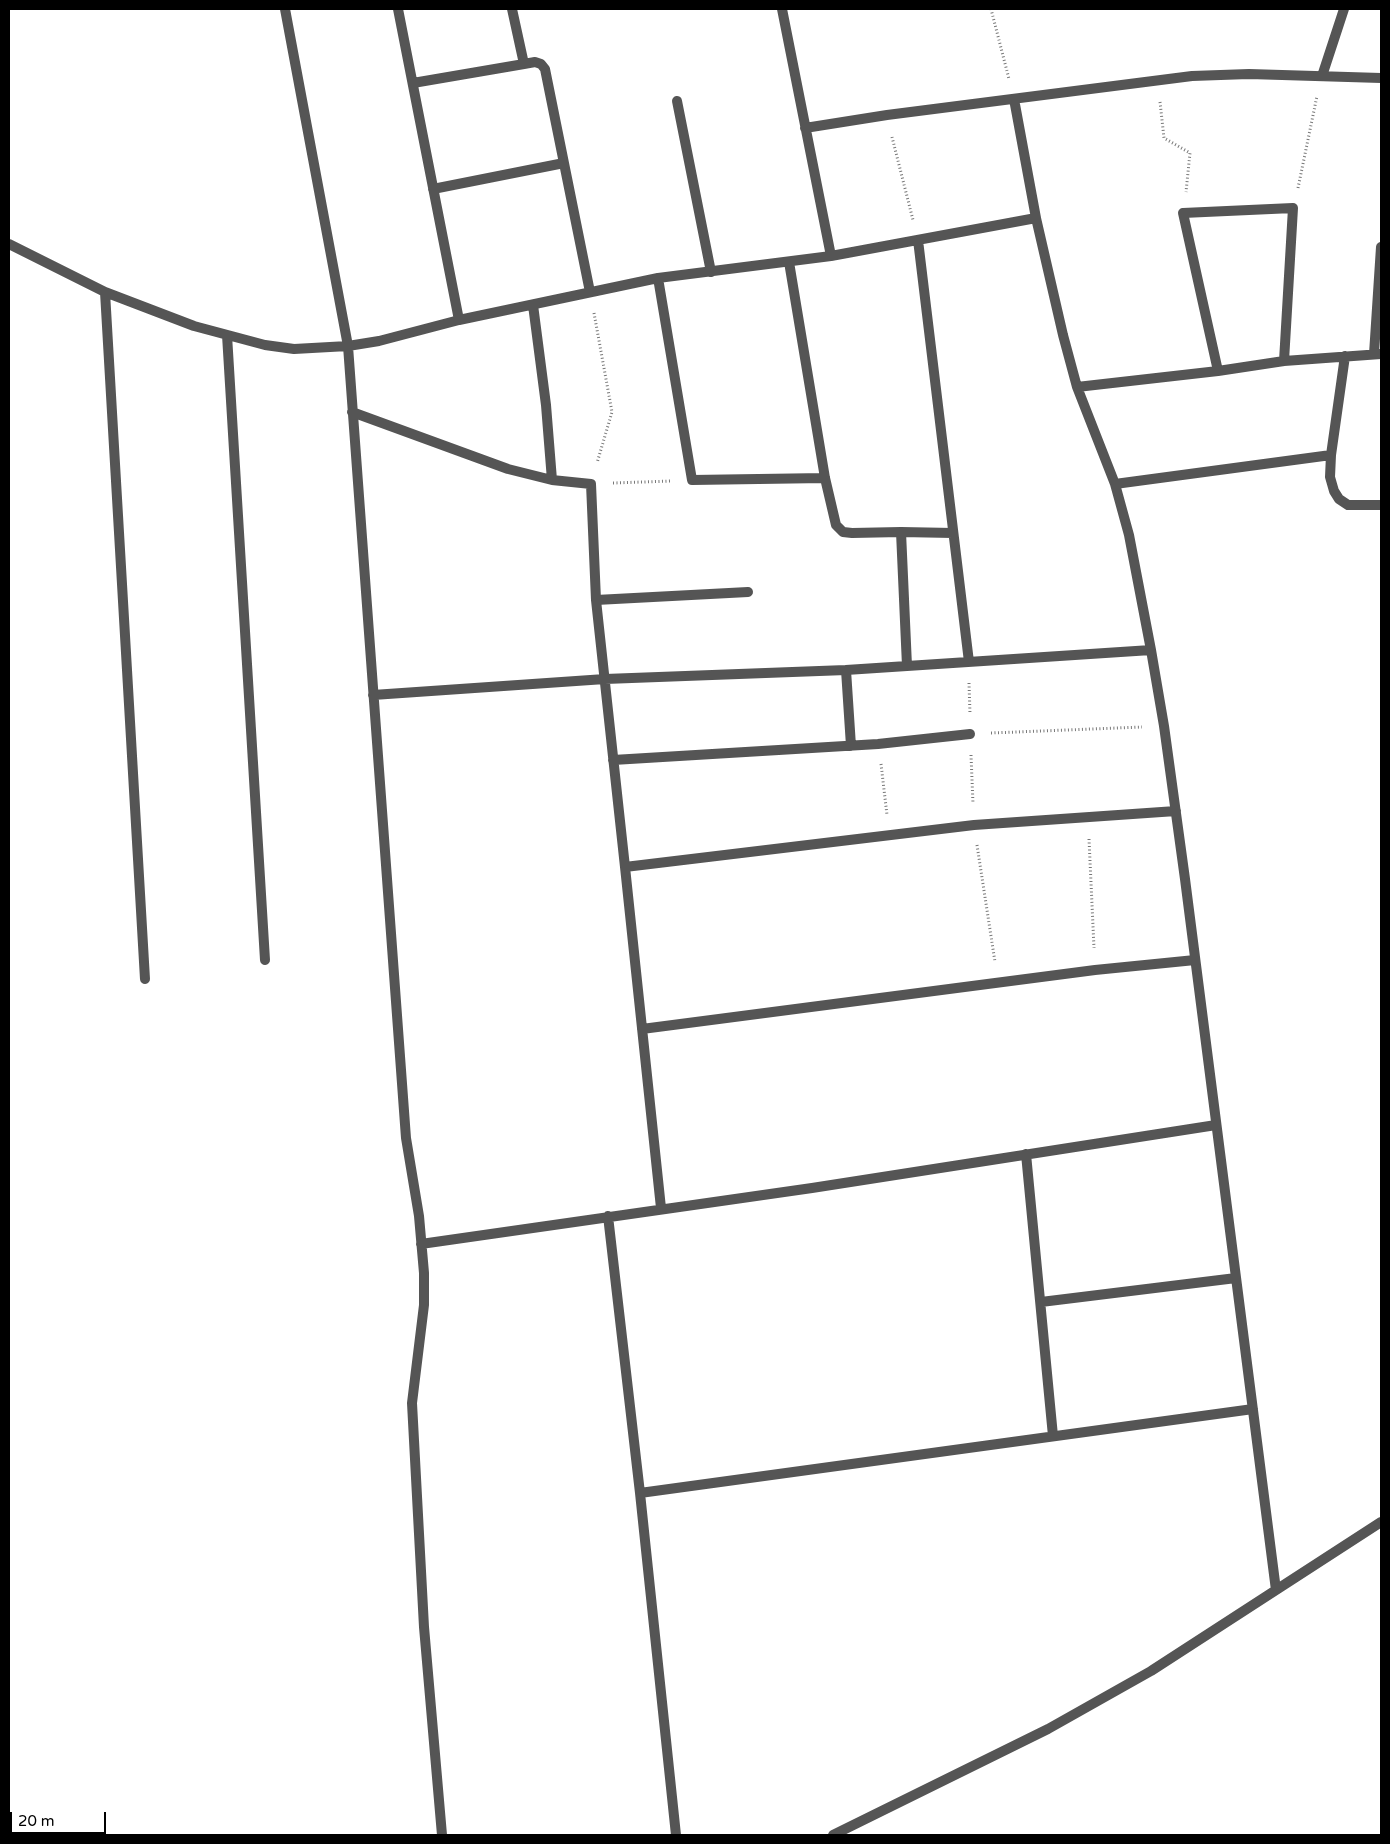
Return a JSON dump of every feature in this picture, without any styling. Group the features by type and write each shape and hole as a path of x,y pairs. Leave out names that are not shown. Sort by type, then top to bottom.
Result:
{"street":[{"path":"285,9 348,346 406,1138 419,1216 424,1274 424,1305 412,1404 424,1627 442,1835"},
{"path":"398,9 459,320"},
{"path":"512,9 524,64"},
{"path":"782,9 831,256"},
{"path":"1322,76 1344,9"},
{"path":"412,83 535,62 541,64 545,69 590,292"},
{"path":"805,128 1157,80 1220,74 1381,78"},
{"path":"1014,99 1049,280 1077,387 1115,484 1129,535 1151,650 1176,811 1276,1590"},
{"path":"677,101 711,272"},
{"path":"433,189 564,164"},
{"path":"1218,371 1184,213 1293,208 1284,362"},
{"path":"9,244 105,292 194,326 265,345 294,349 348,346 379,341 459,320 658,278 831,256 1036,218"},
{"path":"918,240 969,662"},
{"path":"1077,387 1284,362 1378,354 1381,247"},
{"path":"789,262 825,478 836,525 843,532 953,533"},
{"path":"658,278 692,480 825,478"},
{"path":"105,292 145,979"},
{"path":"532,305 546,405 552,480"},
{"path":"228,335 265,960"},
{"path":"1345,356 1331,455 1330,477 1334,491 1339,499 1348,505 1381,505"},
{"path":"352,412 508,469 552,480 591,484 596,600 661,1208"},
{"path":"1115,484 1331,455"},
{"path":"901,532 907,666"},
{"path":"596,600 748,592"},
{"path":"373,695 605,680 846,670 1151,650"},
{"path":"846,670 851,746"},
{"path":"614,760 851,746 970,734"},
{"path":"625,867 974,825 1176,811"},
{"path":"642,1029 1096,970 1195,960"},
{"path":"421,1244 661,1208 812,1188 1216,1125"},
{"path":"1026,1154 1053,1436"},
{"path":"608,1216 640,1493 676,1835"},
{"path":"1040,1302 1236,1278"},
{"path":"640,1493 1253,1409"},
{"path":"834,1835 1056,1724 1151,1671 1381,1522"}],"path":[{"path":"991,9 1014,99"},
{"path":"1293,208 1322,76"},
{"path":"1157,80 1164,138 1190,153 1184,213"},
{"path":"887,116 918,240"},
{"path":"590,292 612,412 591,484 692,480"},
{"path":"969,662 974,825 999,984"},
{"path":"970,734 1164,726"},
{"path":"878,744 890,835"},
{"path":"1088,816 1096,970"}]}
